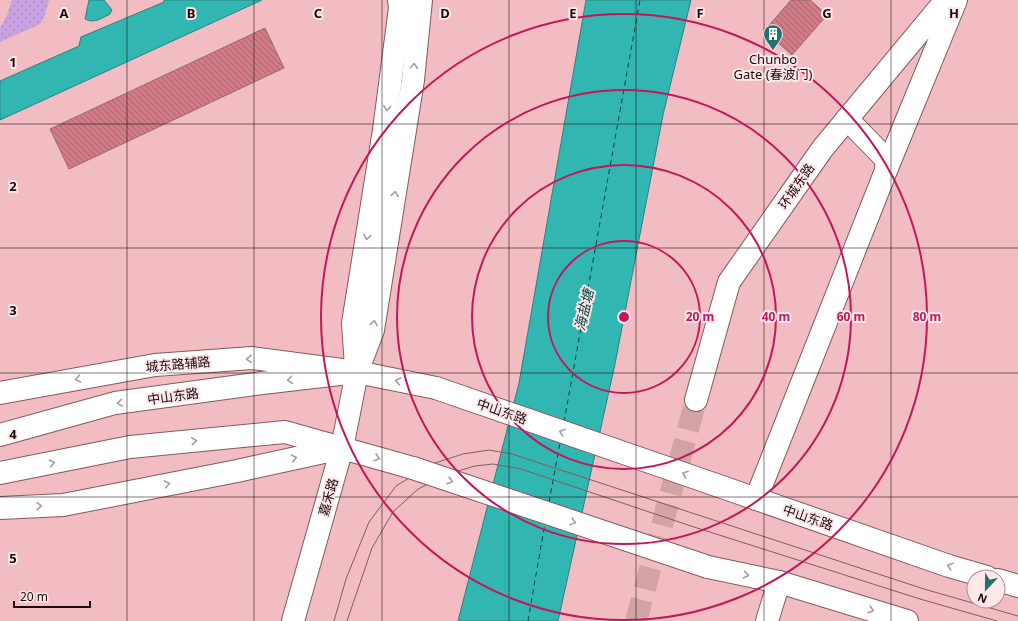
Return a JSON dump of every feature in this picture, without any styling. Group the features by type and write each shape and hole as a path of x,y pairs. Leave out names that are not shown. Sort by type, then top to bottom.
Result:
{"main road":[{"path":"357,372 353,323 384,130 400,0"},
{"path":"357,372 373,330 413,80 420,0"},
{"name":"环城东路","path":"696,400 729,282 822,148 946,0"},
{"path":"756,499 887,168 956,0"},
{"path":"847,119 885,158 887,168"},
{"name":"城东路辅路","path":"0,393 155,365 252,358 357,372"},
{"name":"中山东路","path":"0,435 115,403 357,372 436,388 966,571"},
{"name":"嘉禾路","path":"293,621 342,448 357,372"},
{"path":"0,473 130,447 285,432 413,468 708,567 779,582 907,621"},
{"path":"0,508 63,505 237,471 342,448"},
{"path":"767,621 779,582"},
{"path":"1006,582 1018,586"}],"shaded area":[{"path":"12,0 49,0 45,15 40,24 0,42 0,28 7,15"}],"water":[{"path":"89,0 104,0 112,10 110,14 95,21 85,19"},
{"path":"164,0 262,0 0,120 0,81 79,46 81,37 164,2"},
{"name":"海盐塘","path":"586,0 691,0 663,115 615,364 558,621 458,621 519,383"}],"building":[{"name":"Chunbo Gate (春波门)","path":"791,0 810,0 827,15 792,55 765,30"},
{"path":"265,28 284,68 69,169 50,129"}],"ferry route":[{"path":"564,422 640,0"},
{"path":"549,502 560,443"},
{"path":"528,621 545,523"}],"tunnel":[{"path":"636,621 696,400"}],"tram line":[{"path":"334,621 346,579 369,522 396,486 432,464 463,454 489,450 512,454 924,589 1018,616"},
{"path":"347,621 372,548 393,512 418,489 448,474 475,466 493,464 521,469 691,526 920,599 997,621"}],"place":[{"name":"Chunbo Gate (春波门)","path":"773,51"}]}
